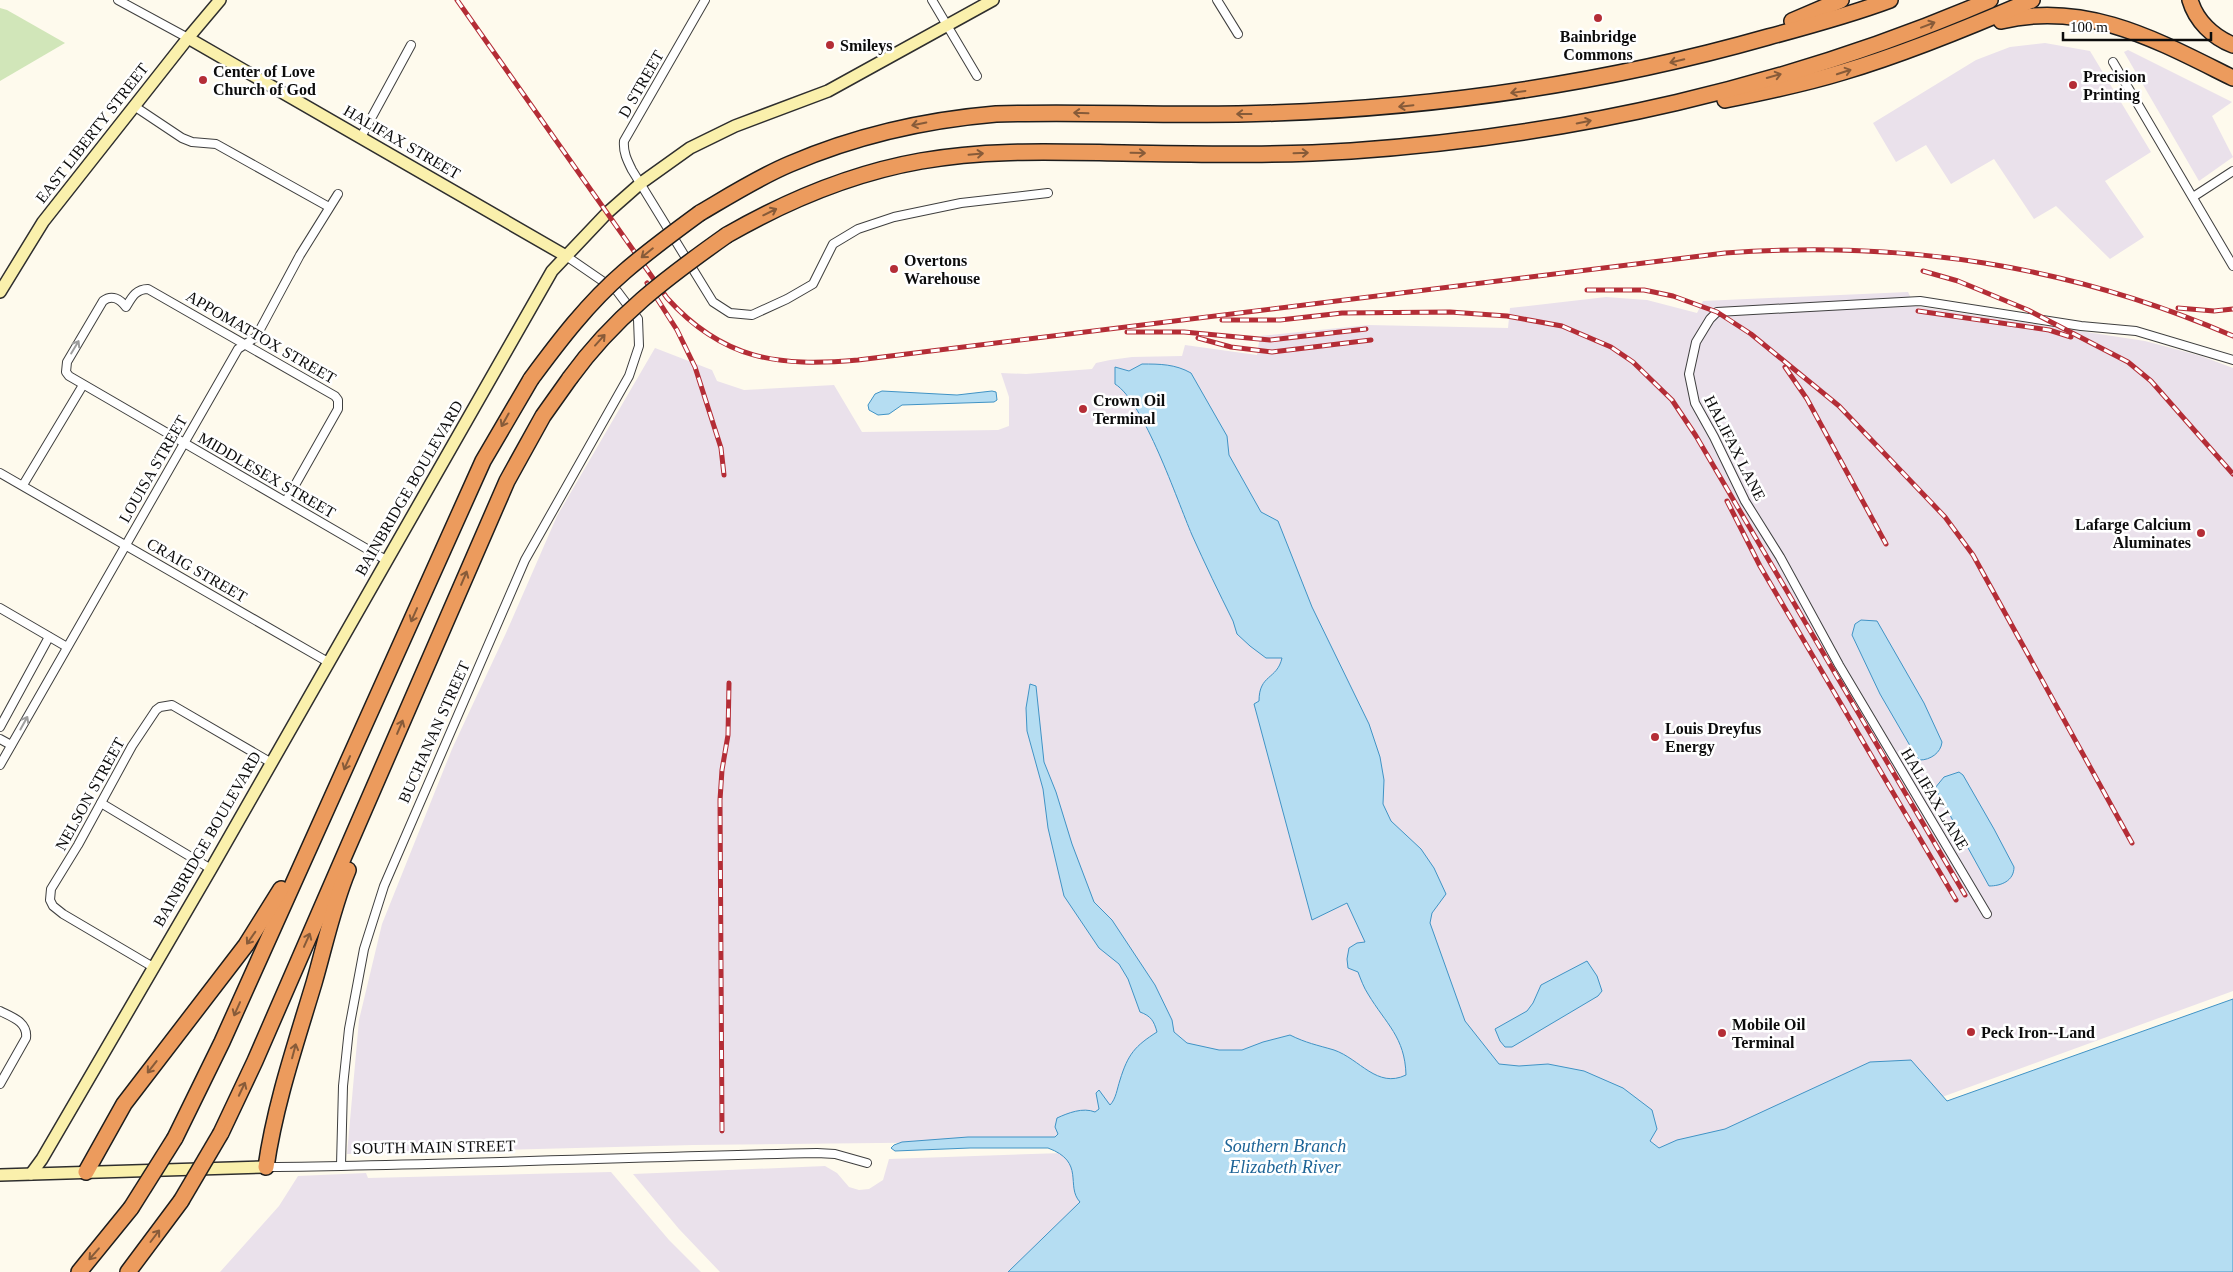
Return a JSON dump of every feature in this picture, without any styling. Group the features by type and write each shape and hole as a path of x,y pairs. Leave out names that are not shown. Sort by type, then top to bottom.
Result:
{"highway":[{"path":"1724,49 1808,16 1841,0"},
{"path":"79,1272 131,1208 175,1138 222,1042 483,461 531,379 569,330 598,297 624,272 700,213 789,164 822,151 890,131 961,117 1068,112 1271,114 1392,107 1496,95 1640,70 1835,19 1890,0"},
{"path":"128,1272 181,1201 221,1133 507,481 543,416 603,336 638,302 728,235 785,204 820,190 852,178 922,161 998,153 1241,155 1353,151 1519,133 1608,117 1730,89 1784,74 1879,42 1990,0"},
{"path":"1608,117 1685,108 1797,85 1845,72 2032,0"},
{"path":"2190,0 2194,11 2208,29 2233,45"},
{"path":"1916,46 2008,18 2055,12 2086,15 2121,23 2233,78"},
{"path":"2180,52 2200,67 2233,84"},
{"path":"266,1167 274,1124 344,878 372,810 391,747"},
{"path":"86,1172 124,1104 261,922 321,821"}],"street":[{"name":"HALIFAX STREET","path":"118,0 188,38 566,256 617,291 638,319 639,339"},
{"name":"EAST LIBERTY STREET","path":"0,292 43,222 220,0"},
{"name":"D STREET","path":"705,0 624,141 626,158 713,302 730,314 752,315 787,299 813,284 833,244 858,229 894,217 961,203 1048,193"},
{"path":"932,0 977,76"},
{"name":"BAINBRIDGE BOULEVARD","path":"31,1174 42,1159 211,869 270,762 548,278 566,256 606,213 641,183 708,138 828,91 993,0"},
{"path":"1218,0 1238,34"},
{"path":"361,137 411,45"},
{"path":"2113,62 2233,266"},
{"path":"134,106 182,138 192,142 216,144 329,207"},
{"path":"2193,197 2233,170"},
{"name":"LOUISA STREET","path":"0,765 238,349 256,337 338,194"},
{"name":"APPOMATTOX STREET","path":"126,307 135,293 148,289 246,343 335,396 338,400 338,409 286,501"},
{"name":"MIDDLESEX STREET","path":"126,307 112,297 103,301 67,362 66,366 69,376 386,560"},
{"name":"HALIFAX LANE","path":"1987,914 1839,665 1780,557 1745,502 1714,437 1694,403 1689,374 1696,342 1710,319 1717,312 1920,301 2081,326 2136,332 2233,360"},
{"name":"BUCHANAN STREET","path":"341,1165 342,1086 348,1029 364,949 384,886 524,560 629,376 634,364 639,339"},
{"path":"23,485 83,385"},
{"name":"CRAIG STREET","path":"0,472 328,662"},
{"path":"0,608 67,647"},
{"path":"0,727 49,637"},
{"name":"NELSON STREET","path":"153,967 53,906 50,894 121,765 160,706 172,705 270,762"},
{"path":"0,739 11,746"},
{"path":"101,803 211,869"},
{"path":"0,1011 22,1023 27,1032 26,1038 0,1084"},
{"name":"SOUTH MAIN STREET","path":"0,1175 341,1165 546,1162 693,1155 817,1153 835,1154 867,1163"}],"shaded area":[{"path":"2045,43 2090,51 2151,152 2105,181 2144,237 2110,259 2056,206 2034,219 1994,159 1951,184 1926,145 1896,162 1873,123 1976,60 2010,47"},
{"path":"2128,50 2232,102 2212,116 2233,157 2199,181 2124,52"},
{"path":"1908,292 1915,306 2145,341 2201,356 2233,368 2233,991 1942,1097 1508,1272 720,1272 679,1229 633,1174 825,1166 837,1173 849,1187 859,1190 869,1189 883,1180 889,1159 1063,1153 1062,1141 693,1145 347,1154 359,1020 382,924 452,749 506,633 557,516 655,348 712,370 717,381 744,390 834,385 862,432 998,430 1009,426 1009,397 1001,373 1026,374 1092,369 1096,363 1110,360 1132,357 1182,356 1185,345 1257,355 1260,336 1368,325 1508,328 1510,308 1606,297 1647,300 1697,313 1703,301"},
{"path":"611,1172 669,1240 701,1272 220,1272 279,1206 298,1176 366,1173 368,1178"}],"green space":[{"path":"0,8 7,10 65,43 0,81"}],"water":[{"name":"Southern Branch Elizabeth River","path":"1142,364 1173,366 1191,373 1227,436 1229,455 1261,512 1278,521 1312,607 1369,724 1380,757 1384,780 1383,804 1391,821 1421,849 1434,868 1446,894 1432,913 1430,923 1465,1021 1499,1064 1519,1066 1548,1064 1584,1071 1623,1088 1652,1110 1657,1129 1650,1141 1659,1148 1677,1140 1725,1129 1870,1062 1911,1060 1947,1101 2233,999 2233,1272 1008,1272 1080,1202 1076,1196 1073,1174 1067,1160 1048,1148 970,1148 895,1151 891,1148 902,1142 968,1137 1055,1137 1058,1134 1055,1127 1057,1118 1076,1111 1086,1110 1095,1112 1099,1109 1096,1093 1099,1090 1110,1105 1112,1103 1129,1057 1138,1046 1157,1032 1152,1019 1140,1012 1128,979 1119,964 1099,948 1064,896 1048,828 1043,789 1027,731 1026,708 1030,684 1036,686 1044,762 1094,902 1112,920 1155,985 1172,1020 1174,1032 1187,1043 1219,1050 1242,1050 1290,1035 1343,1054 1377,1076 1396,1078 1406,1075 1405,1062 1398,1041 1367,992 1358,972 1348,968 1349,948 1357,943 1365,942 1347,903 1312,920 1254,704 1259,701 1262,686 1280,665 1282,658 1266,658 1237,634 1233,621 1192,535 1148,430 1126,394 1115,384 1115,367 1129,371"},
{"path":"882,391 957,395 992,391 996,392 997,400 994,402 902,405 889,414 878,415 869,410 868,405 875,394"},
{"path":"1861,620 1877,621 1924,703 1942,742 1940,749 1931,757 1920,760 1916,756 1880,694 1852,635 1855,624"},
{"path":"1959,772 1963,775 2014,867 2012,876 2002,884 1989,886 1935,788 1944,777"},
{"path":"1587,961 1597,976 1602,991 1598,996 1512,1047 1505,1047 1495,1029 1527,1011 1541,985"}],"railway":[{"path":"457,0 667,298 688,319 709,335 731,347 777,360 802,362 858,360 1725,253 1791,250 1856,250 1921,255 1984,263 2047,275 2109,291 2233,336"},
{"path":"1923,271 1958,281 2028,310 2128,362 2151,381 2233,474"},
{"path":"647,283 677,330 695,367 721,448 724,475"},
{"path":"1587,290 1644,290 1673,296 1717,312 1751,334 1839,406 1945,517 1973,555 2132,843"},
{"path":"2178,308 2214,311 2233,309"},
{"path":"1918,311 2049,330 2071,337"},
{"path":"1222,320 1280,320 1342,313 1450,312 1507,316 1562,326 1611,347 1633,362 1672,400 1696,436 1965,895"},
{"path":"1127,332 1184,332 1270,340 1366,329"},
{"path":"1198,338 1231,347 1272,352 1371,340"},
{"path":"1785,367 1807,399 1886,544"},
{"path":"1727,501 1760,566 1956,900"},
{"path":"722,1131 720,800 722,770 728,735 729,683"}],"place":[{"name":"Bainbridge Commons","path":"1598,18"},
{"name":"Smileys","path":"830,45"},
{"name":"Center of Love Church of God","path":"203,80"},
{"name":"Precision Printing","path":"2073,85"},
{"name":"Overtons Warehouse","path":"894,269"},
{"name":"Crown Oil Terminal","path":"1083,409"},
{"name":"Lafarge Calcium Aluminates","path":"2201,533"},
{"name":"Louis Dreyfus Energy","path":"1655,737"},
{"name":"Peck Iron--Land","path":"1971,1032"},
{"name":"Mobile Oil Terminal","path":"1722,1033"}]}
